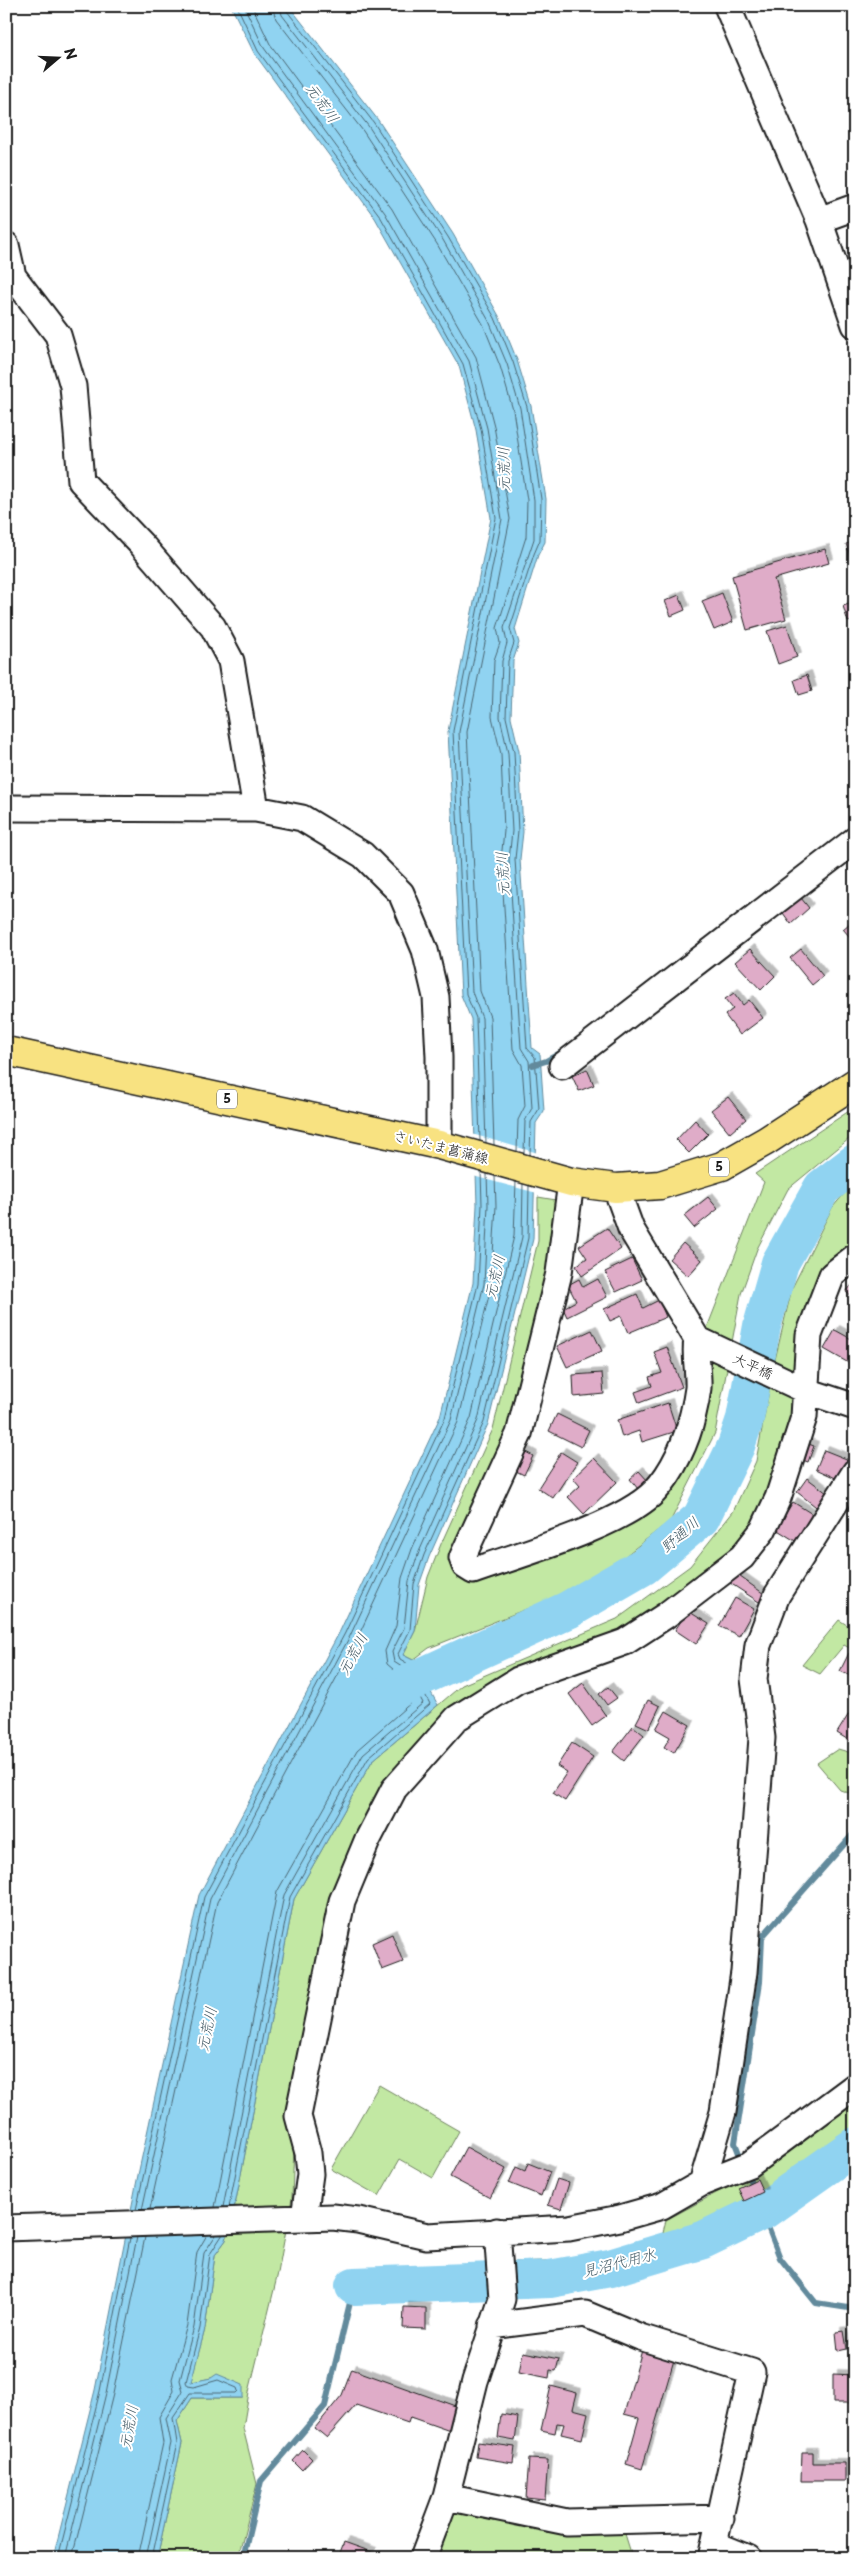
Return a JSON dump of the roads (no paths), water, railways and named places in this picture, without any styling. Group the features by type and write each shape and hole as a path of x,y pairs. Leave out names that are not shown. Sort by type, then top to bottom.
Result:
{"main road":[{"name":"さいたま菖蒲線","path":"6,1051 443,1146 567,1181 616,1188 660,1185 722,1166 758,1146 855,1083"}],"street":[{"path":"727,6 819,220 855,325"},
{"path":"819,220 855,207"},
{"path":"6,245 10,278 58,335 73,386 81,482 141,544 213,627 231,661 256,809"},
{"path":"6,808 256,809 302,818 328,832 363,855 401,893 425,950 436,997 443,1146"},
{"path":"562,1066 855,840"},
{"path":"567,1181 559,1274 519,1434 462,1558 465,1566 473,1571 588,1530 635,1507 654,1492 669,1471 684,1443 693,1416 698,1388 694,1353 700,1340 631,1229 616,1188"},
{"path":"296,2218 310,2174 308,2154 298,2116 342,1901 367,1841 394,1789 458,1718 518,1680 625,1642 672,1611 742,1557 763,1530 778,1498 804,1417 810,1335 832,1275 855,1257"},
{"name":"大平橋","path":"700,1340 806,1390 855,1407"},
{"path":"702,2183 723,2112 744,1972 762,1738 754,1679 758,1645 777,1594 855,1472"},
{"path":"6,2228 333,2217 358,2220 427,2236 569,2228 620,2218 662,2206 702,2183 750,2164 855,2086"},
{"path":"423,2558 446,2497 492,2326 502,2299 497,2231"},
{"path":"492,2326 585,2314 640,2337 752,2372 714,2552 749,2558"},
{"path":"446,2497 567,2522 721,2518"}],"water":[{"name":"元荒川","path":"231,6 289,6 378,120 453,234 499,316 517,360 531,406 546,499 545,542 538,555 515,629 519,643 513,661 511,717 519,751 523,832 520,859 532,1048 540,1054 544,1111 536,1123 533,1239 488,1424 429,1557 419,1585 415,1631 403,1655 413,1660 438,1705 372,1761 294,1899 236,2200 226,2240 215,2255 205,2329 191,2382 211,2378 217,2374 243,2385 243,2398 192,2398 177,2421 182,2443 157,2558 53,2558 95,2390 138,2175 199,1895 340,1631 440,1417 473,1283 477,1205 471,1019 461,995 448,731 491,518 476,430 459,366 375,218 254,53"}],"waterway":[{"path":"533,1065 546,1061 560,1053"},
{"name":"野通川","path":"376,1700 421,1677 568,1610 644,1566 701,1518 736,1446 745,1419 762,1326 780,1263 822,1188 855,1163"},
{"path":"742,2161 735,2143 760,1982 762,1937 855,1832"},
{"name":"見沼代用水","path":"354,2286 550,2279 610,2268 703,2240 763,2211 855,2146"},
{"path":"746,2170 780,2258 816,2303 855,2309"},
{"path":"243,2558 261,2481 325,2406 354,2286"}]}
